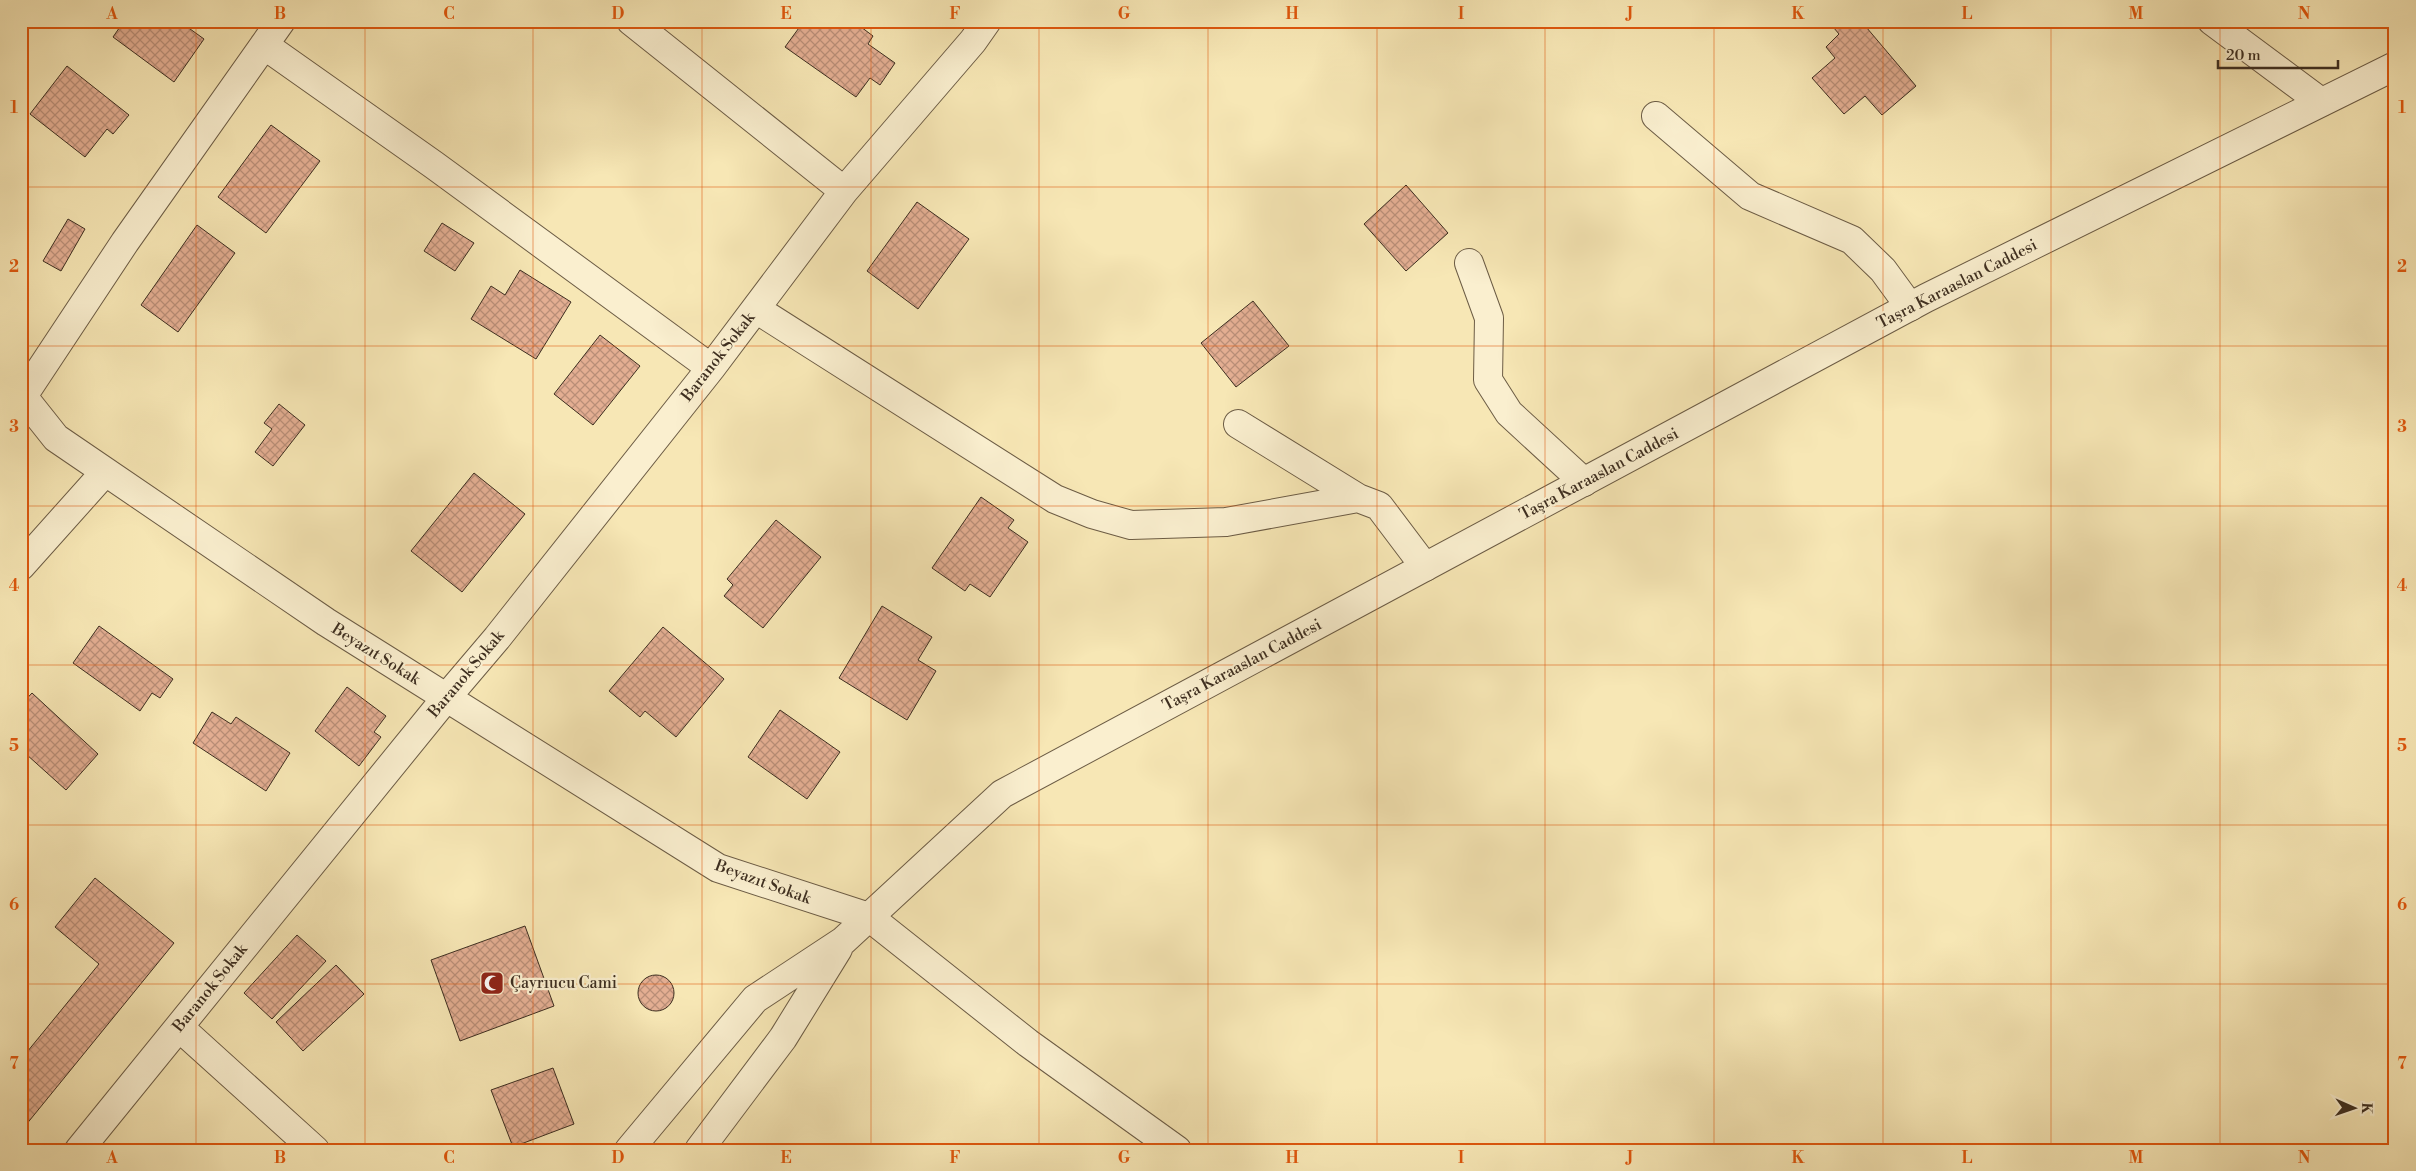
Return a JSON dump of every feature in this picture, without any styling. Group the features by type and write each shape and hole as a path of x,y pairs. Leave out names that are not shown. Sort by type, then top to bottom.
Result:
{"street":[{"path":"22,395 126,242 281,21"},
{"path":"631,21 844,191"},
{"name":"Baranok Sokak","path":"79,1150 446,698 497,638 711,368 844,191 973,41 987,21"},
{"path":"2225,25 2321,102"},
{"path":"264,45 434,165 711,368"},
{"name":"Taşra Karaaslan Caddesi","path":"843,941 1002,794 1910,307 2395,66"},
{"path":"1656,116 1750,196 1852,240 1883,270 1910,307"},
{"path":"1469,263 1488,318 1488,380 1509,414 1584,482"},
{"path":"756,309 1054,499 1092,514 1131,525 1226,522 1358,498"},
{"name":"Beyazıt Sokak","path":"22,395 56,438 105,472 326,622 718,868 869,917"},
{"path":"1238,424 1358,498 1379,506 1425,567"},
{"path":"21,566 105,472"},
{"path":"869,917 1028,1043 1177,1150"},
{"path":"629,1150 755,999 843,941"},
{"path":"699,1150 783,1038 843,941"},
{"path":"179,1027 315,1150"}],"building":[{"path":"124,21 179,21 204,39 174,82 113,37"},
{"path":"804,21 853,21 873,36 868,44 895,63 880,85 870,78 856,97 785,47"},
{"path":"1828,21 1861,21 1916,86 1882,115 1865,96 1844,114 1812,78 1835,58 1826,47 1839,34"},
{"path":"67,66 129,115 113,134 107,129 85,157 30,114"},
{"path":"271,125 320,161 266,233 218,197"},
{"path":"1406,185 1448,233 1406,271 1364,224"},
{"path":"917,202 969,239 918,309 867,271"},
{"path":"68,219 85,229 61,271 43,261"},
{"path":"442,223 474,243 455,271 424,251"},
{"path":"197,225 235,253 178,332 141,305"},
{"path":"520,270 571,302 536,359 471,319 491,286 505,295"},
{"path":"1253,301 1289,346 1236,387 1201,343"},
{"path":"600,335 640,366 593,425 554,394"},
{"path":"279,404 305,425 273,466 255,452 272,429 264,423"},
{"path":"474,473 525,514 462,592 411,551"},
{"path":"981,497 1014,520 1008,528 1028,542 990,597 970,584 965,591 932,568"},
{"path":"776,520 821,557 763,628 724,596 733,585 727,579"},
{"path":"882,606 932,637 918,660 936,671 907,720 839,678"},
{"path":"99,626 173,679 160,698 152,693 140,711 73,663"},
{"path":"663,627 724,679 676,737 645,711 640,717 609,691"},
{"path":"347,687 386,716 374,732 381,737 359,766 315,731"},
{"path":"32,693 98,754 66,790 26,754 21,759 21,705"},
{"path":"780,710 840,752 807,799 748,757"},
{"path":"212,712 231,724 236,717 290,753 266,791 193,743"},
{"path":"95,878 174,943 21,1131 21,1048 27,1052 99,964 55,927"},
{"name":"Çayrıucu Cami","path":"525,926 554,1006 460,1041 431,960"},
{"path":"297,935 326,961 272,1019 244,993"},
{"path":"336,965 364,994 303,1051 276,1022"},
{"path":"656,975 669,980 674,993 669,1006 656,1011 643,1006 638,993 643,980"},
{"path":"553,1068 574,1124 513,1147 491,1090"}],"place":[{"name":"Çayrıucu Cami","path":"492,983"}]}
